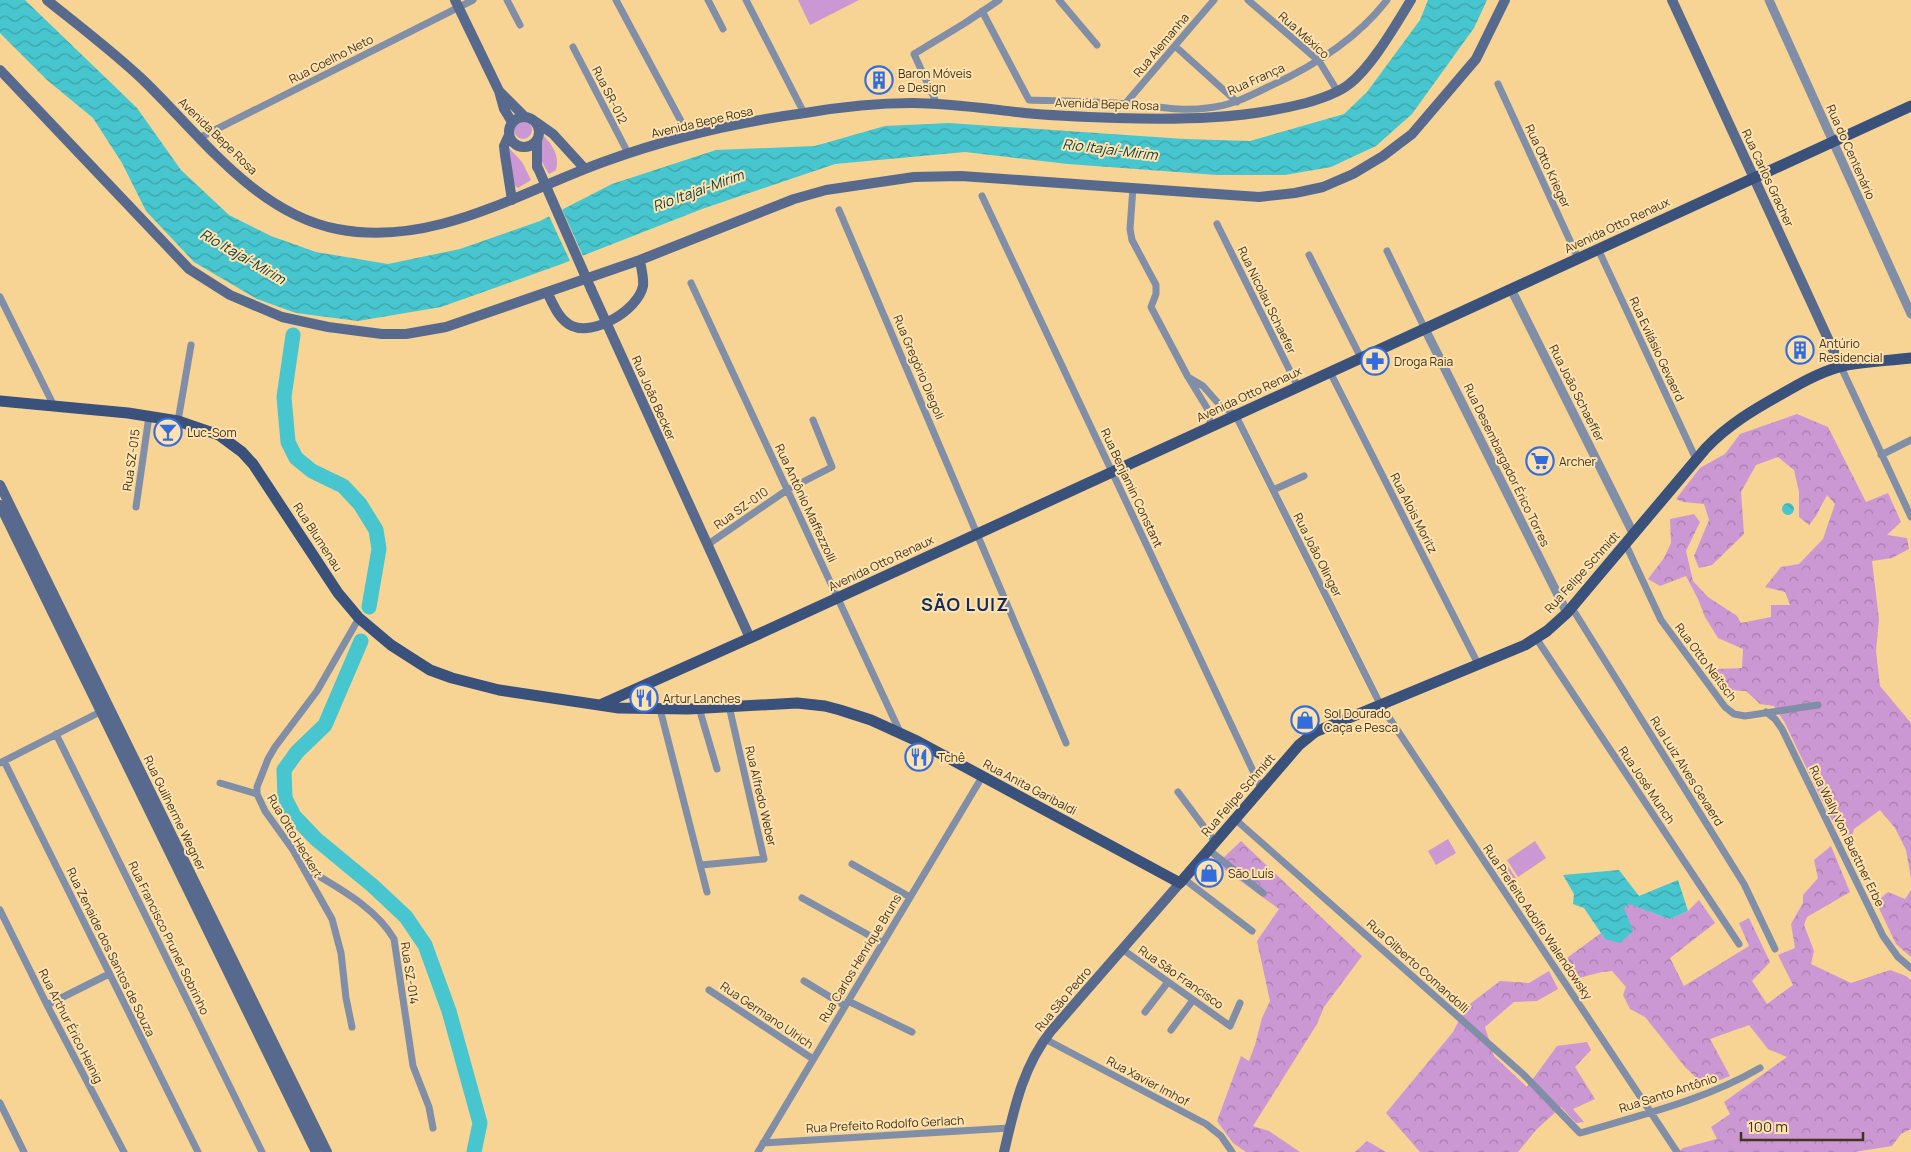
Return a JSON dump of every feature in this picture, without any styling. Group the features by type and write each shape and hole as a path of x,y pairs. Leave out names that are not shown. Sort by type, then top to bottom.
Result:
{"main road":[{"name":"Avenida Bepe Rosa","path":"47,0 141,78 239,177 275,203 315,224 358,232 411,230 460,220 628,153 689,136 804,113 890,104 937,104 1046,115 1195,119 1254,113 1287,107 1324,98 1350,84 1364,70 1411,0"},
{"path":"0,70 189,268 230,295 282,317 328,327 382,334 406,334 446,327 640,260 794,199 855,184 914,177 961,176 1259,196 1295,193 1322,187 1353,174 1383,156 1412,134 1438,106 1476,59 1505,0"},
{"name":"Rua Carlos Gracher","path":"1672,0 1841,367"},
{"path":"457,4 499,91 504,109 512,122"},
{"path":"499,91 525,117 553,134 585,169"},
{"name":"Avenida Otto Renaux","path":"598,706 838,598 1911,106"},
{"path":"512,200 504,146 512,122 520,117 525,117"},
{"path":"509,135 513,143 522,148 533,145 539,134 536,122"},
{"name":"Rua João Becker","path":"537,140 538,167"},
{"name":"Rua João Becker","path":"522,148 538,167 591,289 750,638"},
{"path":"547,292 559,314 568,324 586,329 622,314 636,303 643,286 640,260"},
{"name":"Rua Felipe Schmidt","path":"1182,881 1299,745 1314,732 1536,638 1569,611 1696,459 1716,437 1746,413 1796,386 1841,367 1911,358"},
{"name":"Rua Blumenau","path":"0,400 149,416 178,421 219,435 242,452 253,464 338,593 359,618 391,645 430,670 452,678 499,690 598,706"},
{"name":"Rua Guilherme Wegner","path":"0,485 105,709 302,1113 326,1152"},
{"name":"Rua Guilherme Wegner","path":"0,505 105,709"},
{"path":"632,690 632,701 640,708"},
{"name":"Rua Anita Garibaldi","path":"598,706 660,709 797,703 825,706 871,720 900,733 1182,881"},
{"name":"Rua São Pedro","path":"1004,1152 1024,1078 1036,1052 1045,1039 1182,881"},
{"name":"Rua Guilherme Wegner","path":"302,1113 316,1152"}],"street":[{"name":"Rua Coelho Neto","path":"199,138 457,4 473,0"},
{"path":"507,0 520,25"},
{"path":"616,0 689,136"},
{"path":"708,0 723,28"},
{"path":"746,0 804,113"},
{"path":"1059,0 1097,45"},
{"name":"Rua Alemanha","path":"1125,104 1214,0"},
{"name":"Rua México","path":"1248,0 1319,61 1338,92"},
{"name":"Rua do Centenário","path":"1769,0 1911,314"},
{"path":"937,104 914,54 997,1"},
{"name":"Rua França","path":"982,11 1029,100 1197,109 1237,102 1299,73 1319,61 1367,21 1384,1"},
{"path":"1175,46 1237,102"},
{"name":"Rua SR-012","path":"573,47 628,153"},
{"name":"Rua Otto Krieger","path":"1498,84 1578,258"},
{"path":"1133,187 1130,229 1132,240 1156,285 1156,294 1151,307 1188,377 1207,408 1211,427"},
{"name":"Rua Benjamin Constant","path":"982,196 1262,790"},
{"name":"Rua Gregório Diegoli","path":"839,210 1066,743"},
{"name":"Rua Nicolau Schaefer","path":"1217,224 1298,387"},
{"name":"Rua Evilásio Gevaerd","path":"1598,249 1696,459"},
{"path":"1387,251 1425,329"},
{"path":"1309,255 1361,358"},
{"name":"Rua Antônio Maffezzolli","path":"691,283 900,733"},
{"name":"Rua João Schaeffer","path":"1511,289 1634,535"},
{"path":"0,297 54,406"},
{"name":"Rua Desembargador Érico Torres","path":"1425,329 1569,611"},
{"path":"178,421 191,345"},
{"path":"1841,367 1911,517"},
{"name":"Rua Alois Moritz","path":"1330,372 1478,664"},
{"path":"1188,377 1203,386 1218,403 1236,416"},
{"name":"Rua SZ-015","path":"136,507 149,416"},
{"name":"Rua João Olinger","path":"1236,416 1380,704"},
{"name":"Rua SZ-010","path":"707,545 787,490 832,467 813,420"},
{"path":"1881,455 1911,440"},
{"path":"1274,490 1304,476"},
{"name":"Rua Otto Neitsch","path":"1626,545 1661,620 1725,707 1734,714 1745,716 1818,705"},
{"name":"Rua Luiz Alves Gevaerd","path":"1569,611 1744,884 1775,949"},
{"name":"Rua Otto Heckert","path":"352,1027 336,929 328,911 288,842 265,811 257,794 258,780 268,759 282,736 317,691 359,618"},
{"name":"Rua José Munch","path":"1536,638 1740,944"},
{"name":"Rua Prefeito Adolfo Walendowsky","path":"1380,704 1678,1152"},
{"name":"Rua Alfredo Weber","path":"701,865 764,859 729,706"},
{"path":"699,708 717,769"},
{"path":"2,762 105,709"},
{"path":"660,709 707,892"},
{"name":"Rua Wally Von Buettner Erbe","path":"1766,712 1775,719 1782,729 1883,936 1898,957 1911,968"},
{"name":"Rua Francisco Pruner Sobrinho","path":"56,734 262,1152"},
{"name":"Rua Zenaide dos Santos de Souza","path":"2,762 198,1152"},
{"name":"Rua Carlos Henrique Bruns","path":"758,1152 982,777"},
{"path":"220,783 257,794"},
{"path":"1178,792 1213,846 1263,893"},
{"name":"Rua Gilberto Comandolli","path":"1236,820 1524,1075 1580,1133"},
{"name":"Rua SZ-014","path":"300,864 372,913 394,939 412,1066 429,1107 433,1128"},
{"path":"852,864 910,897"},
{"path":"1182,881 1252,931"},
{"path":"802,898 882,943"},
{"name":"Rua Arthur Érico Heinig","path":"0,910 124,1152"},
{"name":"Rua São Francisco","path":"1122,949 1230,1026 1240,1003"},
{"path":"47,1004 109,974"},
{"path":"804,981 846,1003 912,1032"},
{"path":"1145,1012 1168,982"},
{"name":"Rua Germano Ulrich","path":"709,990 813,1059"},
{"path":"1171,1030 1194,1000"},
{"name":"Rua Xavier Imhof","path":"1045,1039 1206,1124 1221,1136 1232,1152"},
{"name":"Rua Santo Antônio","path":"1580,1133 1651,1112 1725,1086 1760,1068"},
{"path":"0,1103 24,1152"},
{"name":"Rua Prefeito Rodolfo Gerlach","path":"763,1143 1009,1128"}],"green space":[{"path":"798,0 859,0 810,25"},
{"path":"523,121 529,124 532,130 529,136 523,139 517,136 514,130 517,124"},
{"path":"542,134 552,146 557,159 556,170 549,174 542,162"},
{"path":"507,146 522,162 531,180 518,188 513,184"},
{"path":"1797,414 1828,427 1866,502 1888,493 1901,522 1887,535 1907,538 1909,549 1892,558 1872,561 1879,619 1876,651 1880,686 1911,723 1911,878 1906,850 1895,828 1880,810 1854,829 1849,847 1829,815 1785,723 1774,706 1760,704 1746,691 1726,690 1715,669 1742,668 1743,649 1718,638 1705,617 1686,576 1660,586 1648,579 1664,558 1671,543 1670,519 1694,514 1700,522 1686,551 1693,581 1708,597 1737,616 1741,623 1771,617 1771,605 1790,605 1785,592 1765,587 1781,567 1799,564 1823,539 1835,504 1827,495 1809,525 1799,517 1799,492 1794,470 1778,457 1756,465 1741,492 1744,534 1712,565 1699,568 1694,556 1709,520 1704,504 1683,502 1676,499 1700,468 1725,454 1740,434"},
{"path":"1448,839 1456,853 1436,865 1428,851"},
{"path":"1241,841 1362,956 1324,1007 1317,1024 1253,1126 1269,1131 1300,1152 1246,1152 1233,1143 1217,1121 1241,1056 1249,1061 1262,1018 1270,1001 1257,941 1279,909 1217,864"},
{"path":"1535,841 1546,858 1518,877 1507,860"},
{"path":"1831,846 1850,892 1807,917 1804,925 1814,951 1811,964 1851,983 1890,970 1911,980 1911,1129 1901,1134 1892,1146 1854,1152 1679,1152 1683,1148 1717,1139 1711,1127 1730,1114 1724,1102 1787,1057 1768,1049 1749,1025 1710,1039 1730,1076 1705,1086 1685,1067 1645,1017 1630,1009 1623,995 1626,987 1612,971 1579,978 1567,958 1601,933 1605,939 1624,907 1630,904 1670,919 1688,911 1699,900 1715,923 1670,958 1684,986 1749,946 1739,923 1749,918 1770,962 1752,981 1767,1004 1793,985 1778,955 1795,948 1791,924 1803,903 1803,895 1818,878 1814,860"},
{"path":"1505,862 1516,878 1511,881 1501,865"},
{"path":"1911,890 1911,957 1896,944 1876,902 1888,892 1905,899"},
{"path":"1549,971 1558,989 1537,1001 1514,1002 1485,1027 1494,1056 1527,1087 1557,1046 1587,1042 1591,1050 1575,1067 1595,1099 1573,1109 1584,1122 1576,1123 1561,1107 1536,1130 1518,1152 1420,1152 1386,1113 1453,1032 1466,1007 1500,981 1529,983"},
{"path":"1367,1141 1386,1152 1355,1152"}],"water":[{"name":"Rio Itajaí-Mirim","path":"0,0 25,0 137,108 181,170 229,215 271,236 316,252 388,264 460,249 540,221 612,184 716,150 815,146 885,126 949,123 1185,139 1250,141 1344,114 1367,92 1420,20 1428,0 1487,0 1474,28 1412,114 1376,146 1331,167 1285,175 1217,175 1068,164 965,152 835,164 702,209 559,265 441,307 358,321 296,313 257,299 194,262 146,211 122,163 93,118 47,80 0,33"},
{"path":"1786,503 1790,503 1794,509 1790,515 1786,515 1782,511 1782,507"},
{"path":"1619,870 1639,896 1678,880 1688,911 1670,919 1629,904 1624,908 1633,931 1620,943 1605,939 1584,908 1573,904 1574,894 1563,875"}],"pier":[{"path":"561,207 584,258 571,263 548,214"}],"waterway":[{"path":"293,335 284,397 288,442 296,458 312,471 343,486 360,504 376,530 379,549 369,607"},
{"path":"361,641 325,725 297,752 284,770 285,798 294,816 316,839 373,886 406,917 425,945 449,1011 480,1123 474,1152"}],"place":[{"name":"Baron Móveis e Design","path":"879,80"},
{"name":"Antúrio Residencial","path":"1800,350"},
{"name":"Droga Raia","path":"1375,361"},
{"name":"Luc-Som","path":"168,432"},
{"name":"Archer","path":"1540,461"},
{"name":"Artur Lanches","path":"644,698"},
{"name":"Sol Dourado Caça e Pesca","path":"1305,720"},
{"name":"Tchê","path":"919,757"},
{"name":"São Luís","path":"1209,873"}],"district":[{"name":"SÃO LUIZ","path":"965,604"}]}
